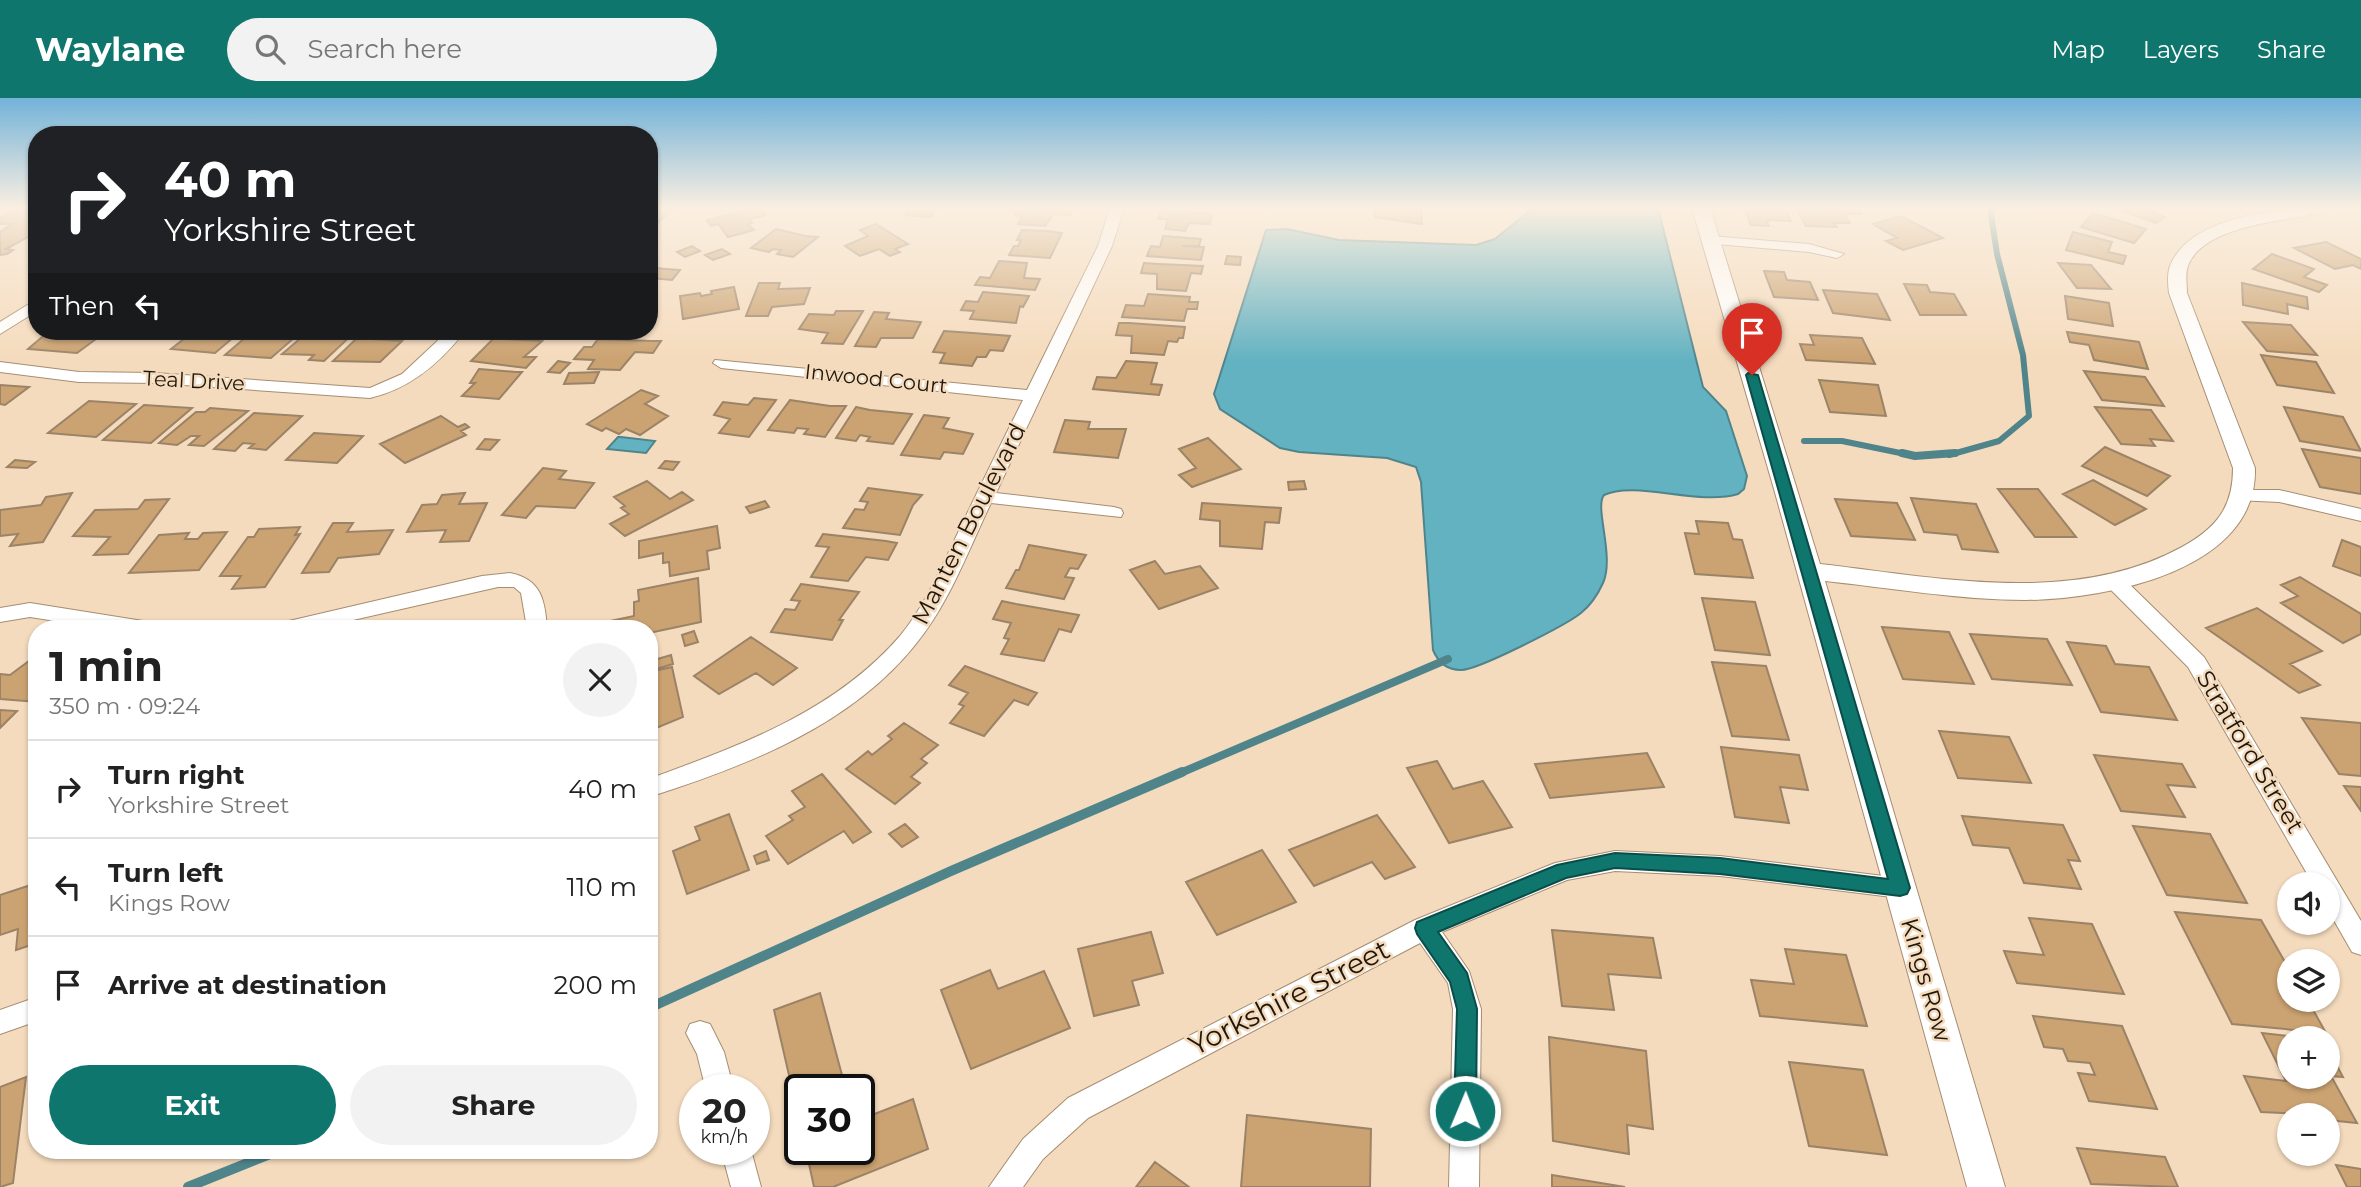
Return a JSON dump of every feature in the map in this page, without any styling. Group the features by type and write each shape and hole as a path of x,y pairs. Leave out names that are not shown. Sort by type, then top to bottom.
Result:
{"street":[{"name":"Manten Boulevard","path":"658,785 789,734 846,700 899,652 920,626 1099,259"},
{"name":"Kings Row","path":"1716,259 1810,571 1986,1187"},
{"path":"1810,571 2001,591 2060,588 2158,570 2214,538 2243,496 2244,468 2178,293 2179,268 2183,259"},
{"path":"0,329 28,310"},
{"name":"Teal Drive","path":"0,367 79,377 155,378 361,393 388,389 410,377 448,340"},
{"name":"Inwood Court","path":"721,363 1032,396"},
{"path":"2243,496 2278,496 2361,515"},
{"path":"985,497 1114,513"},
{"name":"Stratford Street","path":"2114,580 2196,662 2361,944"},
{"path":"323,620 491,581 517,581 533,592 536,620"},
{"path":"3,615 30,610 93,620"},
{"name":"Yorkshire Street","path":"1004,1187 1033,1149 1077,1108 1424,928 1564,870 1615,861 1720,866 1900,888"},
{"path":"1424,928 1460,979 1467,1009 1464,1187"},
{"path":"0,1022 28,1012"},
{"path":"701,1033 716,1074"},
{"path":"740,1165 746,1187"}],"water":[{"path":"1257,259 1671,259 1703,387 1726,411 1747,476 1744,489 1738,494 1722,497 1633,490 1604,495 1601,510 1606,572 1591,603 1572,619 1522,646 1485,663 1456,670 1443,664 1433,650 1421,482 1416,467 1387,458 1299,452 1280,448 1220,409 1214,394"},
{"path":"618,437 655,441 646,453 607,449"}],"building":[{"path":"1226,259 1241,259 1240,265 1225,264"},
{"path":"2102,259 2125,259 2123,264"},
{"path":"2266,259 2285,259 2314,269 2304,277 2327,285 2319,292 2253,269"},
{"path":"2315,259 2361,259 2361,269 2353,265 2335,269"},
{"path":"999,261 1027,263 1024,278 1040,279 1035,290 975,285 980,277 990,278"},
{"path":"1144,263 1203,266 1201,274 1191,273 1186,291 1157,289 1157,274 1141,273"},
{"path":"2058,263 2091,265 2111,289 2077,288"},
{"path":"658,268 680,270 672,280 658,279"},
{"path":"1764,271 1784,272 1787,280 1810,282 1818,300 1774,297"},
{"path":"759,283 780,283 778,289 810,288 804,304 772,307 768,316 746,316"},
{"path":"2242,283 2307,297 2308,309 2287,304 2288,314 2243,305"},
{"path":"1904,284 1927,285 1930,292 1954,294 1966,315 1920,315"},
{"path":"734,287 739,309 683,319 680,296 700,293 701,296 712,294 711,291"},
{"path":"1823,290 1877,294 1890,320 1833,313"},
{"path":"983,292 1029,296 1023,307 1020,306 1016,323 970,319 974,311 961,310 966,301 978,302"},
{"path":"1148,294 1190,297 1189,302 1198,302 1197,309 1187,309 1184,321 1122,317 1126,305 1144,306"},
{"path":"2065,296 2109,303 2113,326 2068,319"},
{"path":"836,311 863,311 843,344 822,343 828,333 799,329 809,314 834,315"},
{"path":"874,312 889,313 886,319 921,322 913,338 881,338 876,347 855,346"},
{"path":"2243,322 2291,325 2317,355 2267,351"},
{"path":"1119,323 1185,327 1183,338 1179,338 1177,342 1168,341 1164,355 1131,353 1132,336 1116,335"},
{"path":"944,331 1010,336 1003,351 990,350 986,357 977,357 972,366 940,363 945,353 933,352"},
{"path":"2067,332 2139,342 2148,369 2094,360 2089,345 2070,342"},
{"path":"1810,335 1862,338 1875,364 1806,360 1800,344 1814,345"},
{"path":"39,340 95,340 77,353 28,349"},
{"path":"182,340 230,340 215,353 171,349"},
{"path":"242,340 292,340 271,358 225,355"},
{"path":"298,340 346,340 324,361 309,360 314,355 282,354"},
{"path":"355,340 402,341 380,362 333,361"},
{"path":"492,340 542,341 524,357 536,357 526,368 471,361"},
{"path":"597,340 661,341 653,353 635,352 620,370 588,369 594,360 574,359 584,347 592,347"},
{"path":"2261,355 2316,362 2334,393 2277,385"},
{"path":"558,361 570,363 560,373 548,372"},
{"path":"1126,361 1157,363 1151,384 1162,385 1159,395 1093,389 1097,377 1116,378"},
{"path":"479,369 522,372 499,399 462,396 475,383 470,383"},
{"path":"2084,371 2145,377 2164,406 2102,400"},
{"path":"599,372 594,383 564,384 569,373"},
{"path":"1819,380 1878,385 1886,416 1830,412"},
{"path":"0,385 29,387 5,405 0,404"},
{"path":"641,390 658,396 645,404 668,416 640,435 626,429 619,434 606,428 602,431 587,424"},
{"path":"754,398 776,400 749,437 719,433 730,419 714,415 723,402 748,405"},
{"path":"790,400 846,406 825,437 804,434 808,429 797,428 794,433 768,430"},
{"path":"89,401 136,404 96,437 48,433"},
{"path":"144,405 192,408 151,443 103,440"},
{"path":"856,407 912,414 893,444 867,441 870,437 860,435 856,441 836,438"},
{"path":"2095,407 2151,410 2173,441 2150,439 2155,446 2121,444"},
{"path":"2284,407 2343,417 2361,451 2300,441"},
{"path":"210,408 248,411 204,446 189,445 199,436 191,436 177,445 159,443 196,412 205,412"},
{"path":"254,413 302,416 266,450 249,448 254,444 243,443 235,451 214,449"},
{"path":"924,415 949,418 943,428 973,434 963,454 944,452 940,459 901,455"},
{"path":"441,416 458,427 465,424 469,427 461,431 466,435 405,463 380,444"},
{"path":"1065,420 1090,422 1088,429 1126,429 1118,458 1054,452"},
{"path":"314,433 363,436 337,463 286,460"},
{"path":"1208,438 1241,469 1192,487 1179,475 1196,468 1179,449"},
{"path":"485,439 499,440 490,450 477,449"},
{"path":"2105,447 2170,476 2147,496 2082,466"},
{"path":"2302,449 2361,458 2361,494 2320,487"},
{"path":"15,460 35,462 27,468 7,467"},
{"path":"665,461 679,462 673,470 659,468"},
{"path":"543,468 566,471 559,479 594,483 575,508 536,506 526,518 502,515"},
{"path":"2093,480 2146,509 2115,525 2063,494"},
{"path":"647,481 670,499 682,492 693,500 625,536 610,524 629,514 621,508 625,506 614,497"},
{"path":"1304,481 1306,489 1289,490 1288,482"},
{"path":"868,488 922,495 913,505 900,535 843,528 855,509 864,510 868,502 860,501"},
{"path":"1998,489 2038,489 2076,537 2035,537"},
{"path":"72,493 43,542 10,546 18,534 0,536 0,510 41,505 46,497"},
{"path":"465,493 459,504 487,503 469,541 440,542 446,530 407,532 422,505 437,504 442,495"},
{"path":"1911,498 1976,504 1998,552 1962,549 1957,535 1924,532"},
{"path":"169,499 128,554 94,555 110,537 73,536 95,510 138,509 145,500"},
{"path":"1835,499 1897,503 1915,540 1851,536"},
{"path":"765,501 769,507 750,513 746,507"},
{"path":"1202,503 1281,508 1279,523 1265,522 1262,549 1220,546 1220,521 1200,519"},
{"path":"1696,521 1728,523 1733,539 1742,540 1753,578 1695,574 1685,533 1699,534"},
{"path":"333,523 353,523 347,532 393,530 379,554 338,558 329,572 302,573"},
{"path":"717,526 720,548 707,551 709,569 670,576 669,562 663,563 663,553 639,558 639,541"},
{"path":"300,527 295,535 300,534 265,587 232,589 241,576 220,576 248,537 254,537 259,529"},
{"path":"227,532 199,570 129,573 159,535 189,533 185,539 198,539 203,533"},
{"path":"823,534 897,543 888,560 866,557 848,581 811,577 829,547 816,546"},
{"path":"2342,540 2361,547 2361,576 2333,566"},
{"path":"1029,545 1086,555 1078,569 1070,568 1065,577 1074,578 1064,599 1006,588 1016,570 1019,570"},
{"path":"1155,561 1165,574 1200,566 1218,588 1159,609 1130,570"},
{"path":"2300,577 2361,614 2361,634 2343,643 2281,603 2298,596 2281,585"},
{"path":"698,578 701,622 658,631 658,620 615,620 634,616 634,602 639,601 638,590"},
{"path":"801,584 859,592 839,620 843,620 832,640 771,632 785,609 795,610 800,601 791,600"},
{"path":"1702,598 1755,602 1770,655 1715,650"},
{"path":"1002,601 1079,615 1071,632 1059,629 1044,661 1001,654 1009,639 1004,638 1011,623 993,619"},
{"path":"2257,608 2322,651 2290,664 2320,685 2299,693 2206,628"},
{"path":"1882,627 1949,632 1974,684 1903,679"},
{"path":"694,631 698,642 685,646 682,635"},
{"path":"1970,634 2047,639 2072,685 1992,679"},
{"path":"751,637 797,668 773,685 756,673 719,694 694,676"},
{"path":"2067,642 2106,646 2115,664 2149,667 2177,720 2101,712"},
{"path":"671,655 673,664 658,668 658,659"},
{"path":"28,662 28,701 0,699 0,674 10,675"},
{"path":"1712,662 1766,666 1789,740 1732,736"},
{"path":"965,666 1037,693 1028,705 1014,700 984,736 950,723 964,706 959,704 968,693 949,685"},
{"path":"672,667 683,717 658,727 658,670"},
{"path":"0,710 17,711 0,728"},
{"path":"2302,718 2361,723 2361,776 2339,774"},
{"path":"904,723 938,745 921,759 927,763 911,777 920,783 895,804 846,769 868,751 872,755 892,739 888,736"},
{"path":"1939,731 2009,737 2031,783 1958,778"},
{"path":"1721,747 1799,755 1808,790 1780,787 1789,823 1735,817"},
{"path":"1647,753 1664,787 1550,798 1535,764"},
{"path":"2094,755 2182,764 2195,787 2167,785 2185,817 2121,811"},
{"path":"1437,761 1453,789 1483,781 1512,827 1449,843 1407,768"},
{"path":"822,774 871,832 853,843 844,831 788,864 766,836 793,820 789,816 805,807 792,791"},
{"path":"2344,786 2361,787 2361,811"},
{"path":"729,814 749,870 687,894 673,851 700,840 695,827"},
{"path":"1377,815 1415,867 1385,879 1372,862 1314,886 1289,850"},
{"path":"1962,816 2063,825 2080,861 2068,860 2081,889 2024,883 2009,848 1973,845"},
{"path":"905,824 918,837 902,847 889,834"},
{"path":"2133,826 2210,834 2247,903 2167,895"},
{"path":"1262,850 1296,902 1217,935 1186,882"},
{"path":"766,851 769,860 757,864 754,856"},
{"path":"28,886 28,946 16,950 18,929 0,935 0,895"},
{"path":"2175,912 2261,920 2278,949 2277,1012 2314,1012 2322,1026 2277,1026 2277,1028 2232,1024"},
{"path":"2029,918 2092,924 2124,994 2017,983 2004,951 2044,955"},
{"path":"1552,930 1653,938 1661,978 1608,974 1614,1010 1562,1006"},
{"path":"1151,932 1163,973 1132,981 1139,1005 1094,1016 1078,949"},
{"path":"1785,949 1846,955 1867,1026 1760,1016 1751,980 1794,984"},
{"path":"990,970 998,989 1044,971 1070,1028 971,1069 941,990"},
{"path":"820,993 842,1074 789,1074 774,1010"},
{"path":"2033,1016 2122,1026 2157,1109 2089,1101 2078,1073 2095,1075 2090,1063 2068,1061 2063,1049 2044,1047"},
{"path":"2262,1033 2277,1035 2277,1063"},
{"path":"1549,1037 1646,1051 1653,1129 1627,1125 1629,1154 1553,1141"},
{"path":"1789,1062 1863,1070 1887,1155 1809,1146"},
{"path":"2244,1076 2277,1080 2277,1089 2338,1089 2357,1123 2340,1121 2340,1103 2277,1103 2277,1113 2261,1112"},
{"path":"26,1077 13,1183 0,1187 0,1087"},
{"path":"913,1099 928,1149 833,1187 814,1187 809,1165 875,1165 875,1114"},
{"path":"1247,1115 1371,1129 1370,1187 1241,1187"},
{"path":"2077,1148 2165,1157 2178,1187 2091,1184"},
{"path":"1155,1162 1189,1187 1136,1187"},
{"path":"2336,1166 2361,1169 2361,1187 2347,1187"},
{"path":"1552,1175 1625,1187 1552,1187"}],"waterway":[{"path":"1949,455 1999,441 2029,416 2023,355 1998,259"},
{"path":"1804,441 1842,441 1910,455"},
{"path":"1902,453 1915,456 1955,453"},
{"path":"1178,774 1448,659"},
{"path":"658,1004 951,871 1182,772"},
{"path":"188,1187 258,1159"}],"route":[{"path":"1465,1111 1467,1009 1460,979 1442,949 1424,928 1564,870 1615,861 1720,866 1759,873 1900,888 1752,375"}]}
